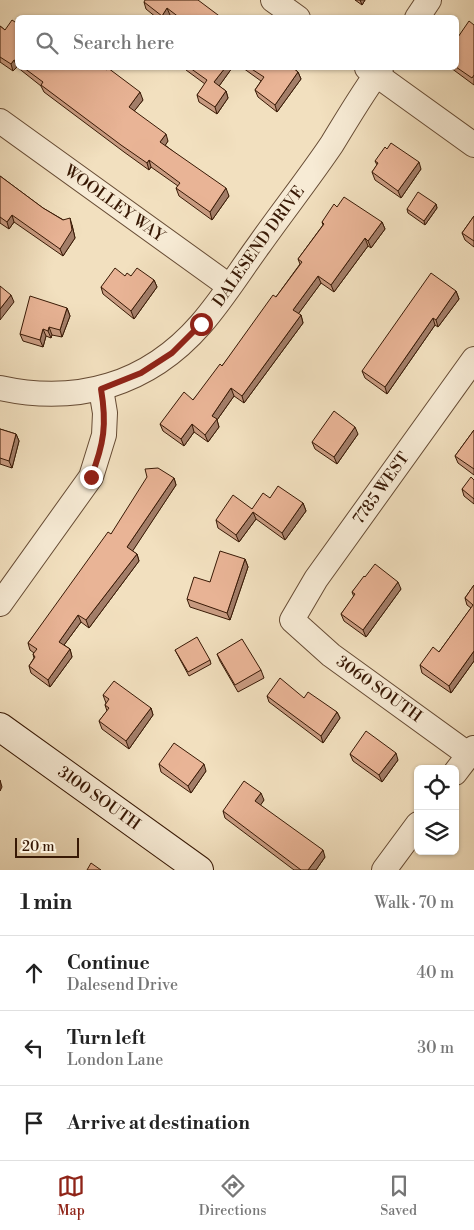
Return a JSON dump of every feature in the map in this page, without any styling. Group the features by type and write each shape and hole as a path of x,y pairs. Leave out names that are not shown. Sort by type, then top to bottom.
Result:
{"street":[{"path":"273,0 294,15"},
{"path":"419,15 429,0"},
{"path":"375,70 474,145"},
{"name":"DALESEND DRIVE","path":"0,388 23,393 65,395 101,389 141,373 172,353 201,324 331,144 375,70"},
{"name":"WOOLLEY WAY","path":"0,120 229,286"},
{"name":"7785 WEST","path":"292,620 316,578 474,359"},
{"path":"0,604 91,477 104,435 105,412 101,389"},
{"name":"3060 SOUTH","path":"292,620 331,655 472,751"},
{"name":"3100 SOUTH","path":"0,727 199,870"},
{"path":"459,768 472,751"},
{"path":"384,870 414,829"}],"building":[{"path":"145,0 198,0 218,15 176,15 167,8 161,15 144,2"},
{"path":"12,20 15,22 15,60 11,64 0,57 0,26 5,30"},
{"path":"469,21 474,25 474,75 472,78 459,69 459,36"},
{"path":"27,70 111,70 140,92 129,107 166,134 160,142 226,188 210,212 176,188 180,183 149,160 147,163 121,145 41,85 43,82"},
{"path":"193,70 223,70 214,82 226,91 215,107 197,95 207,80"},
{"path":"253,70 296,70 298,72 275,105 255,90 264,77"},
{"path":"391,143 419,162 398,191 372,172 378,163 375,161 385,147 387,149"},
{"path":"0,176 43,208 63,220 70,218 72,230 60,249 12,215 7,222 0,217"},
{"path":"418,192 436,204 424,221 407,209"},
{"path":"344,197 382,222 368,241 365,238 331,285 318,276 293,310 301,315 242,396 231,388 212,416 217,419 205,435 192,424 181,439 160,424 184,392 193,400 220,364 222,366 273,295 276,297 302,262 298,259 324,224 322,222 334,204 337,207"},
{"path":"474,216 474,241 462,233"},
{"path":"115,268 125,276 127,273 131,276 137,268 154,280 131,311 101,287"},
{"path":"431,273 456,291 436,320 433,318 385,387 362,371"},
{"path":"0,286 11,295 0,309"},
{"path":"30,296 67,308 60,330 49,327 48,331 43,329 40,340 20,334"},
{"path":"334,411 355,427 334,457 312,442"},
{"path":"0,429 16,434 9,461 0,458"},
{"path":"474,430 474,469 455,456"},
{"path":"158,468 174,478 127,547 137,554 86,620 78,615 59,642 70,649 48,680 29,666 35,657 33,654 37,649 28,643 108,532 111,534 147,477 145,469"},
{"path":"471,477 474,480 474,499 462,489"},
{"path":"278,486 303,503 282,533 253,512 236,535 216,520 233,495 252,509 263,493 270,498"},
{"path":"220,551 245,559 227,613 187,599 194,577 210,582"},
{"path":"375,564 398,582 363,630 341,614 355,594 352,592"},
{"path":"474,585 474,651 449,686 420,665 433,647 439,652 473,605 465,598"},
{"path":"197,637 210,660 188,672 175,650"},
{"path":"242,639 261,670 235,685 217,654"},
{"path":"280,678 304,698 308,692 337,712 321,736 267,696"},
{"path":"114,681 151,708 126,741 99,721 109,708 105,705 109,699 103,695"},
{"path":"366,731 396,753 379,775 350,754"},
{"path":"174,743 204,764 188,786 159,764"},
{"path":"244,781 261,793 255,801 323,850 308,870 301,870 223,811"},
{"path":"91,863 101,870 87,870"}],"route":[{"path":"91,477 100,455 104,435 105,412 101,389 141,373 172,353 201,324"}]}
